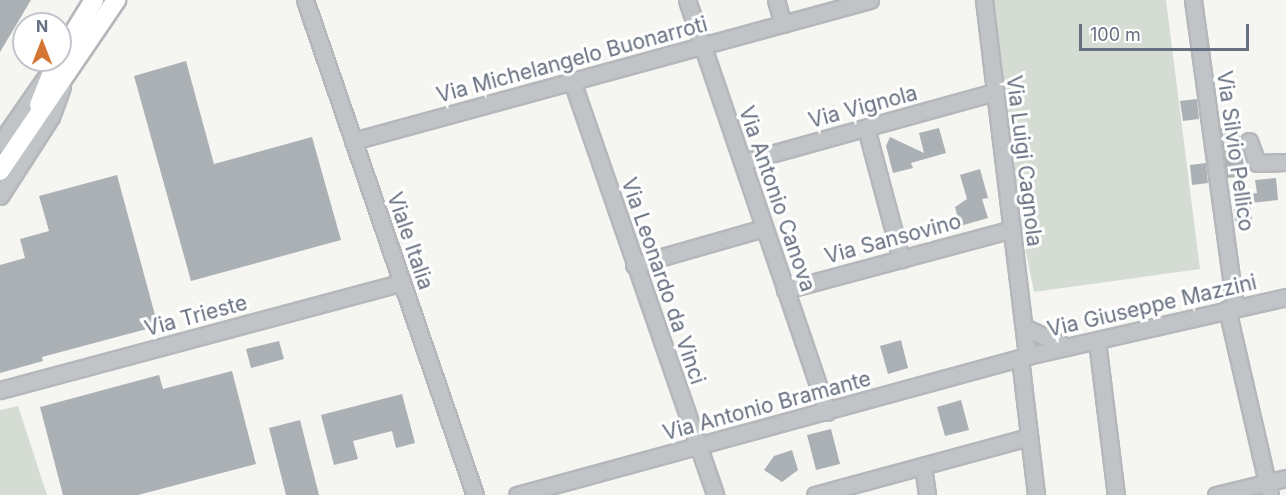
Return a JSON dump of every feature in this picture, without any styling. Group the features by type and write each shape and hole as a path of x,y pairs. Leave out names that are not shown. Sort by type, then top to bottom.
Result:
{"main road":[{"path":"72,36 94,0"},
{"path":"72,53 116,0"},
{"path":"0,171 38,110 57,72"}],"street":[{"name":"Viale Italia","path":"304,0 475,495"},
{"name":"Via Antonio Canova","path":"687,0 827,412"},
{"path":"776,0 783,24"},
{"name":"Via Michelangelo Buonarroti","path":"353,141 870,0"},
{"name":"Via Luigi Cagnola","path":"984,0 1024,327 1023,357 1036,495"},
{"name":"Via Silvio Pellico","path":"1193,0 1231,308 1268,489"},
{"path":"0,143 56,72"},
{"path":"0,196 51,117 57,72"},
{"name":"Via Leonardo da Vinci","path":"572,81 715,495"},
{"name":"Via Vignola","path":"742,162 994,92"},
{"path":"866,128 901,259"},
{"path":"1249,141 1257,163 1286,162 1286,167"},
{"path":"634,265 764,228"},
{"name":"Via Sansovino","path":"785,290 1012,229"},
{"name":"Via Trieste","path":"0,390 402,282"},
{"name":"Via Giuseppe Mazzini","path":"1023,357 1286,297"},
{"path":"1024,327 1068,347"},
{"path":"1097,340 1116,495"},
{"name":"Via Antonio Bramante","path":"517,495 1023,357"},
{"path":"815,495 1029,437"},
{"path":"923,466 927,495"},
{"path":"1216,495 1268,489 1286,478"}],"shaded area":[{"path":"975,0 1166,0 1200,269 1034,292"},
{"path":"18,406 47,495 0,495 0,410"}],"building":[{"path":"0,0 31,0 24,12 12,12 12,32 0,52"},
{"path":"186,61 214,164 312,137 341,240 191,281 134,76"},
{"path":"1197,99 1199,119 1183,121 1180,101"},
{"path":"1239,126 1245,176 1227,178 1220,128"},
{"path":"939,128 946,153 911,163 913,168 893,173 886,146 890,137 924,153 919,133"},
{"path":"1206,163 1208,183 1192,185 1190,165"},
{"path":"980,169 988,198 982,199 988,218 960,226 955,207 967,199 960,175"},
{"path":"117,175 158,326 42,357 43,361 0,373 0,265 25,258 20,239 49,231 39,196"},
{"path":"1276,178 1278,200 1250,203 1252,219 1235,221 1232,197 1257,193 1255,180"},
{"path":"901,340 908,368 888,374 880,346"},
{"path":"279,341 284,359 251,368 246,349"},
{"path":"232,371 256,464 138,495 63,495 40,407 159,375 163,389"},
{"path":"402,394 415,443 396,448 392,431 353,441 358,459 334,465 321,415"},
{"path":"961,400 969,430 945,436 937,407"},
{"path":"300,420 319,495 286,495 269,428"},
{"path":"831,429 840,464 816,470 807,435"},
{"path":"792,450 798,470 782,482 764,470 774,456"}]}
